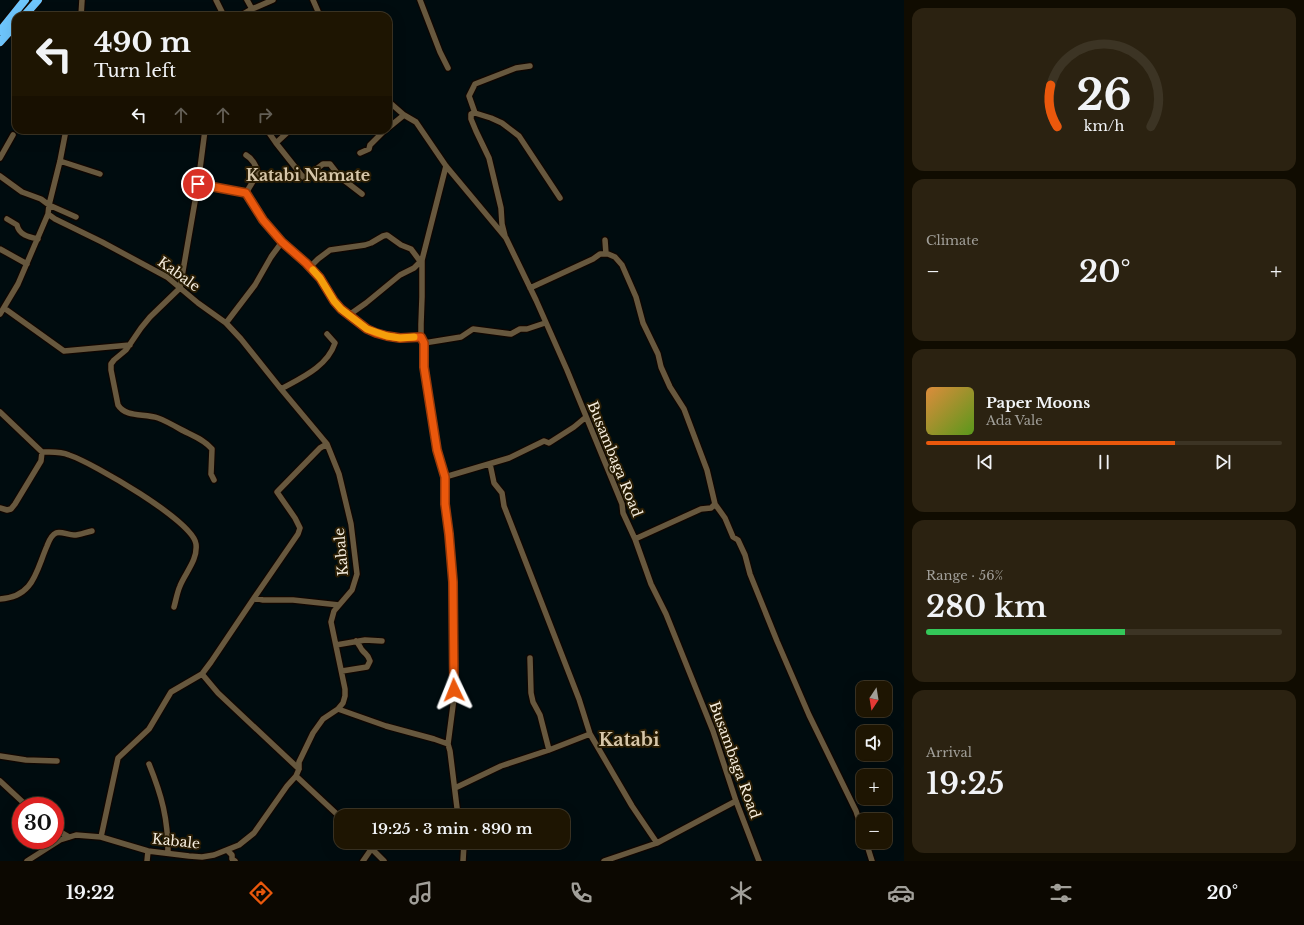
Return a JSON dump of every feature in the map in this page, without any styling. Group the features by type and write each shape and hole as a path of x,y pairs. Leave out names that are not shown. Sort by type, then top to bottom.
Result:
{"highway":[{"path":"15,12 25,0"},
{"path":"28,12 38,0"},
{"path":"0,30 12,16"},
{"path":"0,42 12,28"}],"street":[{"path":"81,12 82,0"},
{"path":"216,0 222,12"},
{"path":"247,0 252,9"},
{"path":"247,12 273,0"},
{"path":"313,0 318,12"},
{"path":"420,0 440,52 448,68"},
{"path":"475,113 469,96 475,84 516,68 530,66"},
{"name":"Busambaga Road","path":"392,104 404,115 416,122 446,166 506,238 566,370 622,504 622,513 635,539 651,584 666,614 713,731 736,801 759,861"},
{"path":"475,113 502,123 519,136 560,198"},
{"path":"475,113 471,114 471,119 489,158 501,208 502,224 506,238"},
{"path":"392,125 404,115"},
{"path":"0,314 27,264 48,214 65,134"},
{"path":"204,134 198,184 180,288 150,317 126,350 114,360 111,364 110,370 118,405 121,410 125,413 157,417 208,444 212,449 211,474 214,480"},
{"path":"270,134 303,177 306,177 323,164 330,164 340,177 362,194"},
{"path":"276,143 286,134"},
{"path":"360,153 370,149 370,145 381,134"},
{"path":"0,158 13,135"},
{"path":"246,155 256,166 258,173 246,193"},
{"path":"60,161 100,174"},
{"path":"446,166 421,261 421,337 424,343 424,367 427,392 437,450 445,477 445,504 451,554 454,618 454,698 448,744 457,809"},
{"path":"0,176 22,192 76,217"},
{"path":"198,184 246,193 263,220 282,242 320,278 334,301 367,329 387,336 400,338 421,337"},
{"name":"Kabale","path":"31,860 60,840 76,835 101,837 148,851 202,857 214,855 239,845 254,833 287,786 296,776 299,769 299,762 313,733 323,719 338,709 345,696 342,671 331,622 334,611 352,590 357,574 351,524 339,474 328,444 241,340 226,323 198,303 167,277 48,214"},
{"path":"7,219 17,225 20,233 38,239"},
{"path":"310,268 318,259 330,250 365,245 387,235 401,245 411,249 421,261"},
{"path":"605,240 606,254"},
{"path":"226,323 255,285 271,257 282,242"},
{"path":"0,249 27,264"},
{"path":"530,288 593,259 600,254 615,257 622,265 636,298 643,323 658,354 661,367 670,387 684,409 707,470 715,504 725,518 733,537 738,540 745,555 750,574 777,641 809,714 857,813"},
{"path":"349,315 400,275 414,268 421,261"},
{"path":"4,306 64,351 130,345"},
{"path":"424,343 461,337 473,329 511,334 520,329 527,329 545,323"},
{"path":"281,389 315,369 324,361 333,349 335,342 327,334"},
{"path":"0,412 42,452 69,454 110,475 140,493 173,517 194,537 196,545 193,562 179,587 174,607"},
{"path":"445,477 509,458 544,441 549,443 574,427 586,417"},
{"path":"101,837 118,758 148,729 171,692 202,674 293,543 300,528 277,492 320,448 328,444"},
{"path":"0,508 7,510 11,509 15,504 38,465 42,452"},
{"path":"490,464 494,483 502,493 504,506 579,699 590,734 632,806 657,843"},
{"path":"635,539 701,509 711,508 715,504"},
{"path":"0,599 12,597 21,593 31,585 54,534 59,533 74,535 92,531"},
{"path":"254,598 263,600 293,600 339,605"},
{"path":"336,645 365,640 382,641"},
{"path":"342,671 367,667 370,661 369,656 356,642"},
{"path":"530,658 531,692 533,702 540,715 550,750"},
{"path":"202,674 218,693 299,769"},
{"path":"338,709 386,726 448,744"},
{"path":"455,788 501,766 550,750 590,734"},
{"path":"0,756 26,760 56,761"},
{"path":"149,764 158,786 168,826 168,853"},
{"path":"296,776 334,811"},
{"path":"0,781 17,797"},
{"path":"604,861 657,843 736,801"},
{"path":"64,834 69,837"},
{"path":"363,861 371,849"},
{"path":"373,849 384,861"},
{"path":"463,849 463,861"},
{"path":"868,849 872,861"},
{"path":"227,850 232,854 233,860"},
{"path":"147,861 148,851"}],"shaded area":[{"path":"0,0 904,0 904,861 0,861"}],"slow traffic":[{"path":"313,270 341,309 367,329 387,336 400,338 414,337"}],"district":[{"name":"Katabi Namate","path":"308,175"},
{"name":"Katabi","path":"629,740"}],"route":[{"path":"198,184 246,193 263,220 282,242 306,263 320,278 334,301 341,309 367,329 387,336 400,338 421,337 424,343 424,367 427,392 437,450 445,477 445,504 453,582 454,690"}]}
